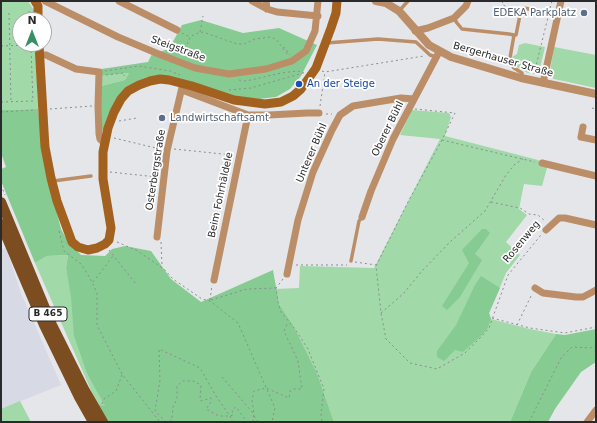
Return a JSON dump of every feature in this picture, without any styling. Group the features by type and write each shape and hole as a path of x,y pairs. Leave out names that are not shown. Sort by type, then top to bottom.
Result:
{"main road":[{"path":"35,1 38,6 38,12"},
{"path":"35,52 45,147 57,201 72,242 78,247 88,250 97,248 109,240 111,228 103,172 103,152 110,120 121,99 128,91 139,85 160,79 183,83 234,100 251,103 272,104 281,102 293,96 320,70 338,1"},
{"name":"B 465","path":"3,199 52,325 84,389 103,422"},
{"name":"B 465","path":"1,224 8,248 44,325 93,422"}],"street":[{"name":"Steigstraße","path":"45,1 118,37 195,68 229,74 266,69 292,60 306,51 312,41 315,31 318,16 318,1"},
{"path":"119,1 148,17 177,30"},
{"path":"252,1 267,9 289,14 318,16"},
{"path":"266,1 267,9"},
{"name":"Bergerhauser Straße","path":"376,1 386,3 399,11 415,31 438,54 532,81 596,94"},
{"path":"415,31 428,28 454,18 466,6 468,1"},
{"path":"543,83 561,1"},
{"name":"Oberer Bühl","path":"362,217 385,156 438,54"},
{"path":"46,55 76,69 102,73 98,106 100,139 105,139"},
{"path":"183,83 248,115 319,113"},
{"name":"Osterbergstraße","path":"157,237 167,150 183,83"},
{"name":"Unterer Bühl","path":"287,274 298,220 313,172 340,115 353,106 401,98 414,99"},
{"name":"Beim Fohrhäldele","path":"214,280 248,115"},
{"path":"583,127 582,137 596,140"},
{"path":"538,162 596,176"},
{"name":"Rosenweg","path":"546,230 558,218 565,218 596,225"},
{"path":"535,288 543,293 576,297 583,297 596,290"},
{"path":"587,422 596,410"}],"lane":[{"path":"399,11 408,1"},
{"path":"522,78 522,73 514,68 511,63 514,36 516,35 521,10 524,8 558,15"},
{"path":"454,18 457,24 462,28 509,34 514,36"},
{"path":"326,43 378,40 416,42 430,55 438,54"},
{"path":"52,181 91,176"},
{"path":"351,261 359,221 362,217"}],"path":[{"path":"503,1 502,4 508,8 521,10"},
{"path":"532,81 552,1"},
{"path":"8,13 11,102"},
{"path":"200,33 203,16"},
{"path":"177,30 190,37"},
{"path":"174,54 188,43 190,37 200,33 207,33 237,44 244,44 255,39 270,37 276,40 292,60"},
{"path":"1,46 12,46"},
{"path":"1,102 33,101 34,52"},
{"path":"319,113 320,70 423,56"},
{"path":"102,73 138,66 170,71 183,83"},
{"path":"102,73 124,73 124,76"},
{"path":"224,91 251,88 304,73"},
{"path":"1,112 98,106"},
{"path":"302,265 350,265 351,261 376,266 455,113 409,108"},
{"path":"592,108 596,109"},
{"path":"110,120 124,121 137,118"},
{"path":"105,139 167,150 239,156"},
{"path":"442,140 538,162"},
{"path":"381,314 404,293 422,271 450,242 485,211 509,171 515,164 523,159"},
{"path":"112,173 163,178"},
{"path":"1,185 3,199"},
{"path":"491,202 520,208 529,214 538,215 547,222"},
{"path":"59,226 64,251 85,270 97,293 97,325 122,374 160,422"},
{"name":"Rosenweg","path":"376,266 381,314 386,339 410,363 436,368 465,353 489,328 508,275 546,230"},
{"path":"105,244 136,284"},
{"path":"123,244 136,250 170,274 172,279 202,299 210,301 238,323 275,408 272,422"},
{"path":"161,250 162,268"},
{"path":"92,282 113,255"},
{"path":"287,274 276,288 278,302 282,312 289,322 296,328 308,349 324,389 321,414 322,422"},
{"path":"210,301 214,280"},
{"path":"210,301 247,289 276,288"},
{"path":"517,325 535,288"},
{"path":"492,318 530,328 565,334 596,328"},
{"path":"253,422 254,414 252,400 254,391 266,388 289,398 290,391 294,389 302,389 298,361 284,331 289,322"},
{"path":"530,422 561,358 572,347 590,348 596,346"},
{"path":"166,422 155,411 160,380 158,349 200,368 233,422"},
{"path":"101,404 104,399 116,391 122,374"},
{"path":"222,377 254,414 258,422"},
{"path":"170,422 173,408 177,399 177,386 184,381 193,381 200,385 201,400 211,398 211,402 206,409 219,416 230,416"},
{"path":"98,399 104,399"},
{"path":"230,416 233,415 232,410 236,407 247,422"}],"shaded area":[{"path":"6,248 21,293 61,385 1,409 1,249"}],"green space":[{"path":"1,1 28,1 35,12 12,12 12,52 36,52 38,109 1,110"},
{"path":"201,20 243,33 279,28 317,45 301,76 290,89 276,97 259,99 232,96 148,77 137,81 126,88 103,130 101,130 101,86 125,80 129,73 101,76 101,69 148,62 152,54 169,49 182,25"},
{"path":"525,43 545,47 540,68 528,73 513,65 512,57 517,54 519,45"},
{"path":"554,47 596,55 596,88 554,79 551,77 550,71"},
{"path":"129,73 125,80 101,86 101,76"},
{"path":"38,109 47,174 61,229 67,240 81,255 105,256 112,249 125,246 151,251 171,279 201,302 273,270 279,304 293,325 317,373 334,422 106,422 97,404 105,406 88,376 74,336 71,297 66,268 68,255 47,256 35,263 1,181 1,169 6,167 1,153 1,110"},
{"path":"412,110 449,113 451,117 445,136 538,160 547,168 542,186 524,184 519,209 527,215 506,242 520,255 506,273 489,313 491,319 556,334 531,372 510,422 334,422 317,373 293,325 279,304 275,289 299,288 300,266 374,268 440,139 400,135"},
{"path":"482,229 486,229 490,233 475,254 482,260 460,297 447,310 442,306 469,263 462,250"},
{"path":"68,255 66,268 88,376 106,407 97,404 35,263 47,256"},
{"path":"481,276 500,288 489,313 491,319 487,329 463,352 455,350 444,361 437,357 437,351 456,325 475,285"},
{"path":"596,329 596,362 581,372 555,409 548,422 510,422 531,372 556,334 565,335"},
{"path":"20,401 31,422 1,422 1,409"}],"place":[{"name":"EDEKA Parkplatz","path":"584,13"},
{"name":"An der Steige","path":"299,84"},
{"name":"Landwirtschaftsamt","path":"162,118"}]}
